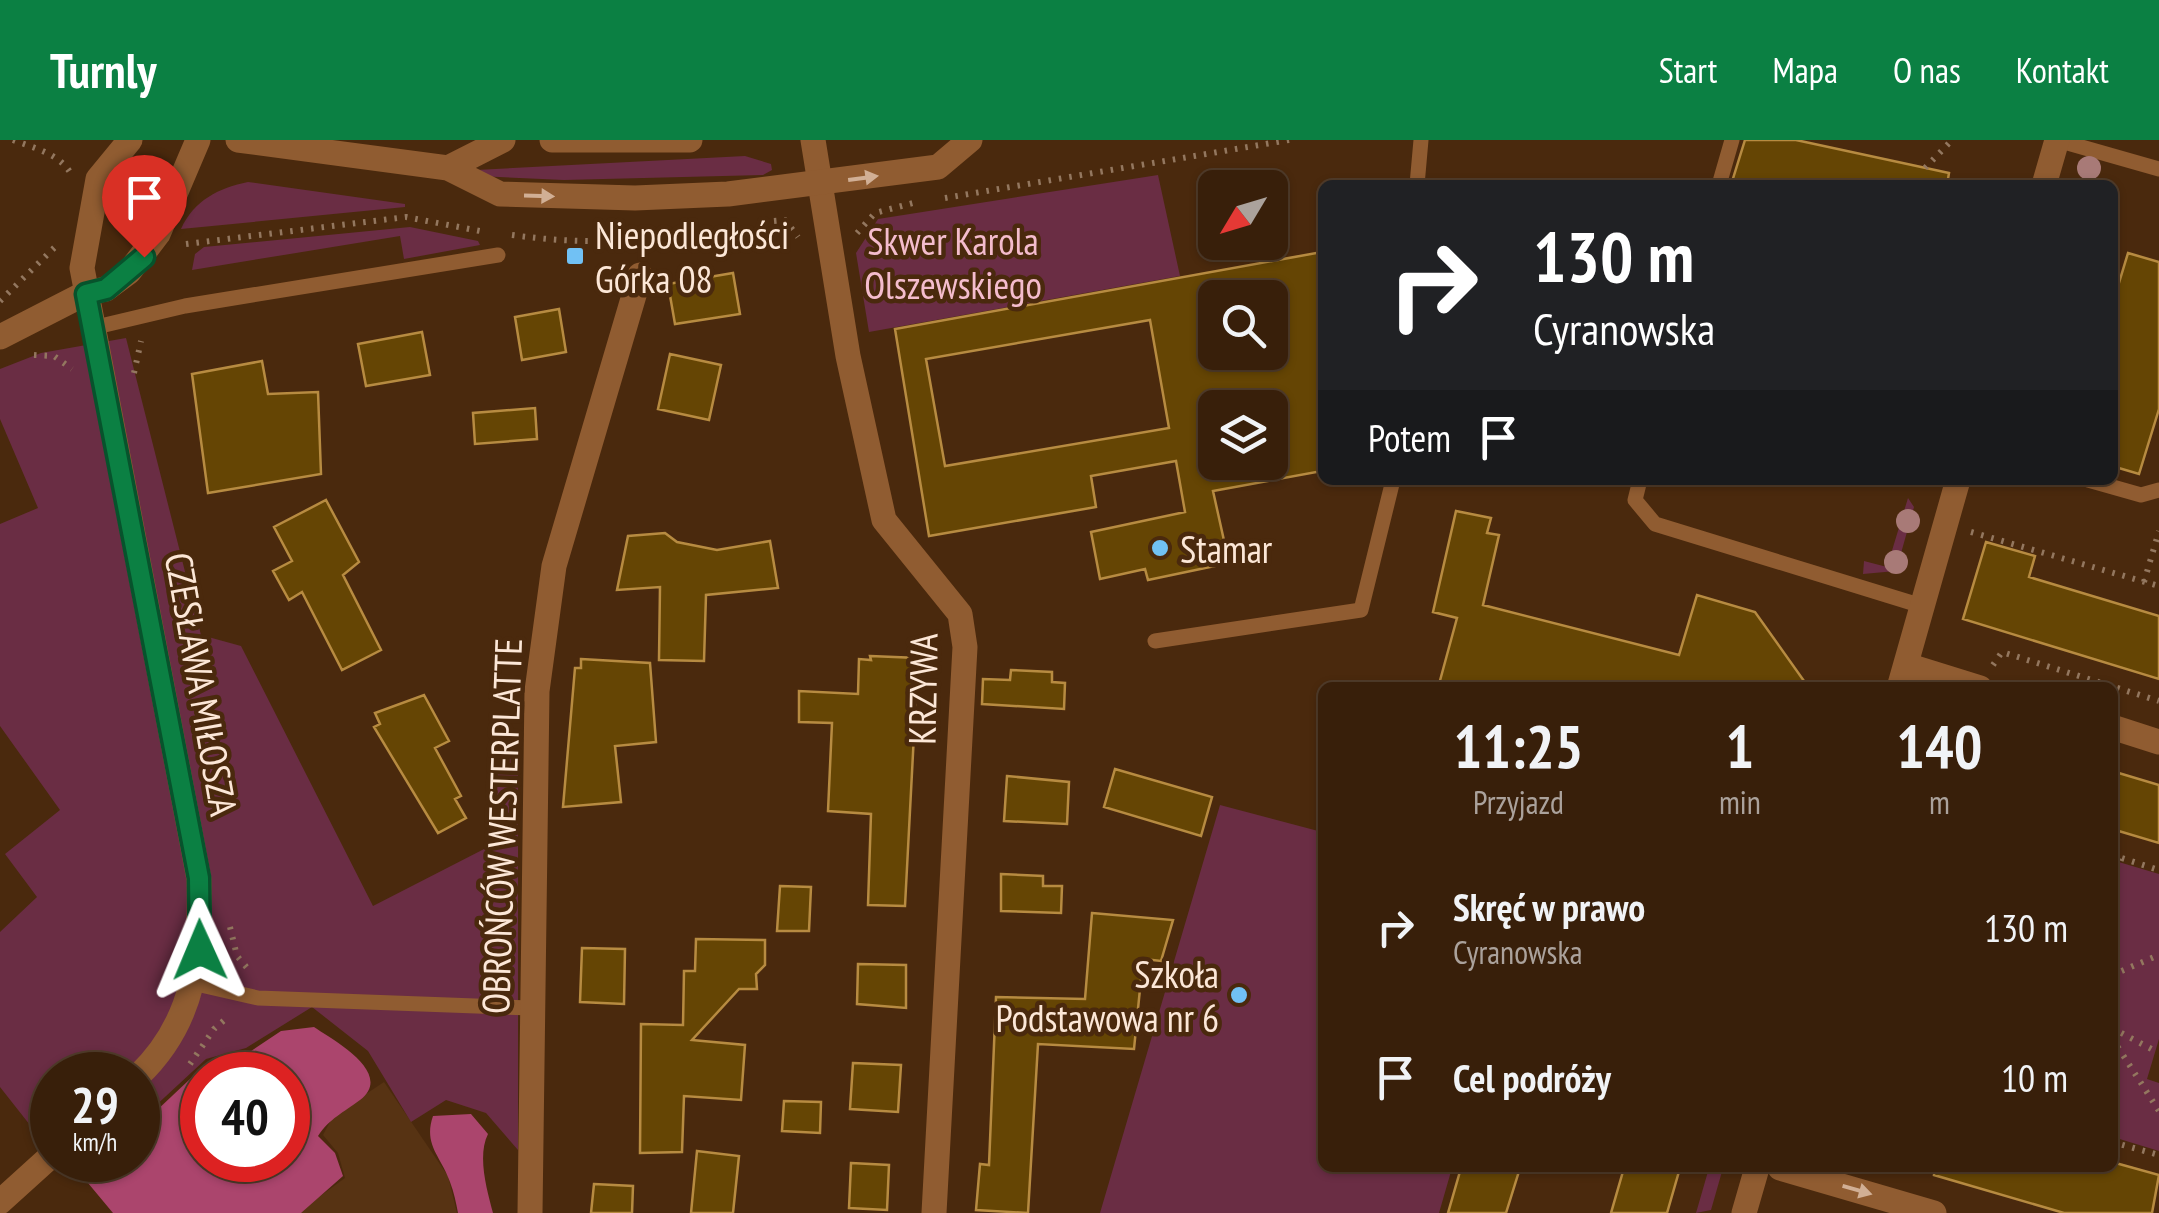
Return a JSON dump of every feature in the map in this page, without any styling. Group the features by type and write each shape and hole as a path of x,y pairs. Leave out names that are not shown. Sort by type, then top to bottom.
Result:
{"street":[{"name":"CZESŁAWA MIŁOSZA","path":"130,140 98,179 82,268 199,878 200,950 170,1040 159,1052"},
{"path":"0,337 86,294 106,289 144,257 158,234 198,140"},
{"path":"238,140 326,148 448,168 500,194 533,196 709,195 817,185 938,167 970,140"},
{"path":"448,168 503,140"},
{"path":"552,140 690,140"},
{"name":"KRZYWA","path":"813,140 817,185 884,520 960,614 965,647 934,1213"},
{"path":"2045,180 2057,140"},
{"name":"OBROŃCÓW WESTERPLATTE","path":"530,1213 537,691 554,566 640,275"},
{"path":"1957,485 1902,676 1978,676"},
{"path":"2118,730 2159,742"},
{"path":"1744,1213 1756,1172"},
{"path":"1794,1172 1934,1213"},
{"path":"0,1202 30,1175"}],"lane":[{"path":"1417,180 1421,140"},
{"path":"1721,180 1732,140"},
{"path":"2057,140 2159,169"},
{"path":"92,328 185,306 498,255"},
{"path":"1156,642 1361,610 1392,485"},
{"path":"1639,485 1635,500 1655,524 1922,606"},
{"path":"2105,485 2142,496 2159,490"},
{"path":"192,983 258,998 531,1008"}],"path":[{"path":"846,236 856,234 875,213 886,208 1290,140"},
{"path":"1925,168 1952,140"},
{"path":"17,141 64,163 73,183"},
{"path":"0,301 42,262 62,235"},
{"path":"28,355 54,356 80,381"},
{"path":"1965,530 2159,586"},
{"path":"2144,582 2159,531"},
{"path":"1978,676 2002,652 2098,682"},
{"path":"2118,688 2159,701"},
{"path":"2118,857 2159,870"},
{"path":"229,919 237,956 244,967 261,974"},
{"path":"2118,972 2159,955"},
{"path":"2118,1031 2156,1052"},
{"path":"2118,1047 2159,1110"},
{"path":"2118,1144 2159,1156"}],"shaded area":[{"path":"314,1027 366,1068 369,1090 318,1136 335,1153 343,1176 301,1213 113,1213 87,1182 160,1182 160,1107 180,1088 180,1182 310,1182 310,1052 250,1052 281,1031"},
{"path":"384,1082 448,1176 457,1213 297,1213 345,1178 338,1153 323,1135 333,1116"},
{"path":"471,1114 488,1134 483,1163 493,1213 458,1213 430,1135 433,1116"}],"green space":[{"path":"745,156 771,164 772,170 763,175 564,180 478,176 476,170"},
{"path":"146,160 153,164 146,215 118,205 130,178"},
{"name":"Skwer Karola Olszewskiego","path":"1158,175 1180,276 869,332 856,253 878,219"},
{"path":"248,182 405,207 181,229 193,210 208,197"},
{"path":"410,227 478,241 480,245 404,259 400,236 192,270 195,254 204,247"},
{"path":"126,338 201,635 241,646 373,906 488,847 500,743 518,734 518,1150 486,1113 446,1100 411,1122 368,1051 312,1007 246,1048 231,1052 180,1052 180,1083 160,1102 160,1052 30,1052 30,1125 0,1087 0,932 37,897 5,854 60,810 0,726 0,524 38,508 0,419 0,369 41,353"},
{"path":"1908,498 1914,507 1896,571 1863,574 1864,561 1887,567"},
{"name":"Szkoła Podstawowa nr 6","path":"1220,805 1318,831 1318,1172 1451,1172 1439,1213 1100,1213"},
{"path":"2118,862 2159,874 2159,1039 2147,1079 2159,1083 2159,1151 2118,1139"},
{"path":"1708,1172 1722,1172 1711,1210 1696,1213"}],"building":[{"path":"1745,140 1796,140 1949,173 1948,180 1733,180"},
{"path":"1318,253 1318,472 1288,477 1288,390 1198,390 1198,480 1273,480 1213,491 1229,563 1148,580 1145,569 1100,579 1091,532 1185,512 1176,461 1091,476 1096,507 929,536 895,329","holes":["1150,320 1169,428 945,466 926,359"]},
{"path":"2128,253 2159,262 2159,409 2139,474 2118,468 2118,286"},
{"path":"733,273 740,314 675,324 668,284"},
{"path":"559,309 566,352 522,360 515,317"},
{"path":"422,332 430,375 366,386 358,344"},
{"path":"670,354 721,365 709,420 658,409"},
{"path":"262,361 268,394 318,392 321,474 208,493 192,374"},
{"path":"535,408 537,439 475,444 473,413"},
{"path":"326,500 359,562 343,575 381,650 342,670 302,592 289,600 273,571 292,561 274,527"},
{"path":"1456,511 1491,518 1487,533 1499,535 1483,605 1679,655 1697,595 1755,612 1805,682 1440,682 1457,618 1433,612"},
{"path":"665,533 677,542 717,550 770,541 778,588 706,595 704,661 659,660 660,587 617,590 628,536"},
{"path":"1986,542 2035,556 2029,577 2159,616 2159,679 1963,619"},
{"path":"870,656 918,658 905,906 868,905 871,814 828,811 832,723 799,722 799,691 858,694 859,659 871,660"},
{"path":"581,659 650,663 656,742 615,746 621,802 563,807 575,668 581,668"},
{"path":"1011,670 1052,672 1052,682 1065,683 1064,709 982,704 983,679 1010,680"},
{"path":"424,695 449,741 435,748 461,796 455,799 466,818 438,833 374,727 380,724 375,713"},
{"path":"1115,769 1212,797 1201,836 1104,807"},
{"path":"2118,773 2159,785 2159,843 2118,831"},
{"path":"1007,776 1069,782 1067,824 1004,821"},
{"path":"1001,874 1043,876 1043,886 1062,886 1061,913 1001,911"},
{"path":"780,886 811,887 809,931 777,931"},
{"path":"1092,913 1173,920 1161,961 1143,959 1134,1049 1038,1044 1028,1213 976,1210 980,1164 989,1165 996,997 1085,999"},
{"path":"696,939 765,940 765,965 756,974 757,989 739,989 692,1040 745,1045 741,1100 684,1096 682,1152 640,1153 641,1024 683,1025 684,971 695,971"},
{"path":"582,948 625,949 624,1004 580,1002"},
{"path":"858,964 906,965 906,1008 857,1004"},
{"path":"853,1063 901,1065 898,1112 850,1109"},
{"path":"784,1101 821,1102 820,1133 782,1131"},
{"path":"697,1151 739,1156 733,1213 691,1213"},
{"path":"851,1163 889,1165 887,1210 849,1208"},
{"path":"2118,1164 2159,1175 2152,1213 2064,1213 1934,1175 2118,1172"},
{"path":"1460,1172 1519,1172 1506,1213 1448,1213"},
{"path":"1623,1172 1679,1172 1667,1213 1611,1213"},
{"path":"594,1184 633,1186 632,1213 591,1213"}],"place":[{"name":"Niepodległości Górka 08","path":"575,256"},
{"name":"Stamar","path":"1160,548"},
{"name":"Szkoła Podstawowa nr 6","path":"1239,995"}],"route":[{"path":"144,257 106,289 86,294 133,521 199,878 200,950"}]}
